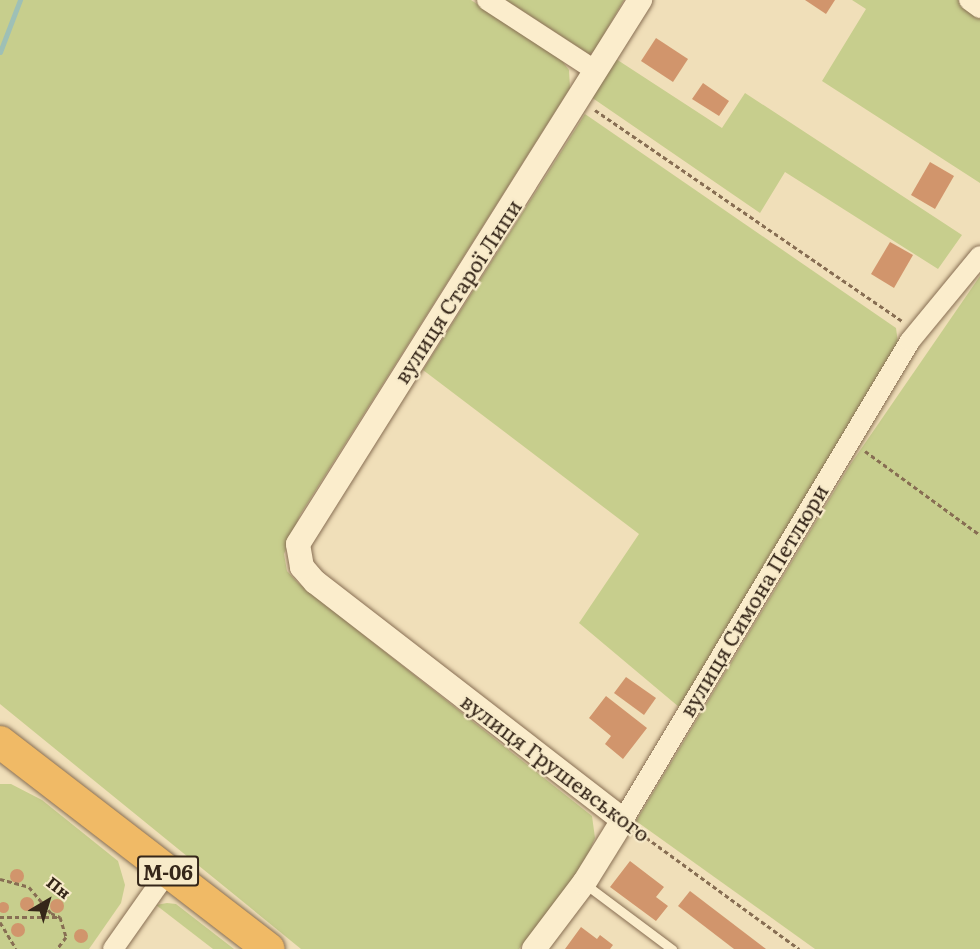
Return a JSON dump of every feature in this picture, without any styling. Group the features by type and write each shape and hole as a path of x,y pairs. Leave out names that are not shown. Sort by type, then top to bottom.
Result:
{"highway":[{"name":"М-06","path":"7,751 269,949"}],"street":[{"path":"487,0 596,71"},
{"name":"вулиця Старої Липи","path":"315,582 297,555 302,533 640,0"},
{"path":"969,0 980,8"},
{"name":"вулиця Симона Петлюри","path":"534,949 584,883 623,820 853,432 910,341 980,256"},
{"name":"вулиця Грушевського","path":"315,582 623,820"},
{"path":"113,949 168,871"}],"lane":[{"path":"584,883 672,949"}],"path":[{"path":"579,99 896,315 904,324 910,341"},
{"path":"853,432 868,457 980,535"},
{"name":"вулиця Грушевського","path":"623,820 799,949"},
{"path":"0,879 28,887 51,913 60,917 66,937 57,949"},
{"path":"0,917 60,917"},
{"path":"0,922 16,949"}],"green space":[{"path":"0,0 471,0 560,58 569,70 570,88 300,515 284,554 287,571 298,583 592,816 595,838 583,866 519,949 301,949 0,704"},
{"path":"506,0 624,0 594,51 589,54"},
{"path":"852,0 958,0 980,14 980,183 822,81 866,9"},
{"path":"616,59 722,128 745,93 962,235 938,269 785,172 760,213 591,97"},
{"path":"585,114 896,328 898,343 679,707 579,623 639,534 423,370"},
{"path":"980,276 980,949 815,949 636,821 850,465"},
{"path":"0,784 11,784 42,800 118,861 125,885 121,903 89,949 0,949"},
{"path":"176,904 234,949 213,949 156,905"}],"building":[{"path":"805,0 835,0 826,14"},
{"path":"656,38 688,59 673,82 641,61"},
{"path":"703,83 729,101 719,116 692,99"},
{"path":"930,162 954,176 935,209 911,195"},
{"path":"890,242 913,255 894,288 871,274"},
{"path":"626,677 656,698 644,715 614,693"},
{"path":"606,696 647,728 623,759 605,744 611,736 589,718"},
{"path":"630,861 664,887 656,897 668,906 656,921 610,887"},
{"path":"17,869 22,871 24,876 22,881 17,883 12,881 10,876 12,871"},
{"path":"690,891 766,949 734,949 678,906"},
{"path":"27,897 32,899 34,904 32,909 27,911 22,909 20,904 22,899"},
{"path":"57,899 62,901 64,906 62,911 57,913 52,911 50,906 52,901"},
{"path":"3,902 7,903 7,911 3,912 -1,911 -2,907 -1,903"},
{"path":"18,923 23,925 25,930 23,935 18,937 13,935 11,930 13,925"},
{"path":"581,927 597,939 600,935 613,945 610,949 565,949"},
{"path":"81,929 86,931 88,936 86,941 81,943 76,941 74,936 76,931"}],"waterway":[{"path":"0,52 20,0"}]}
